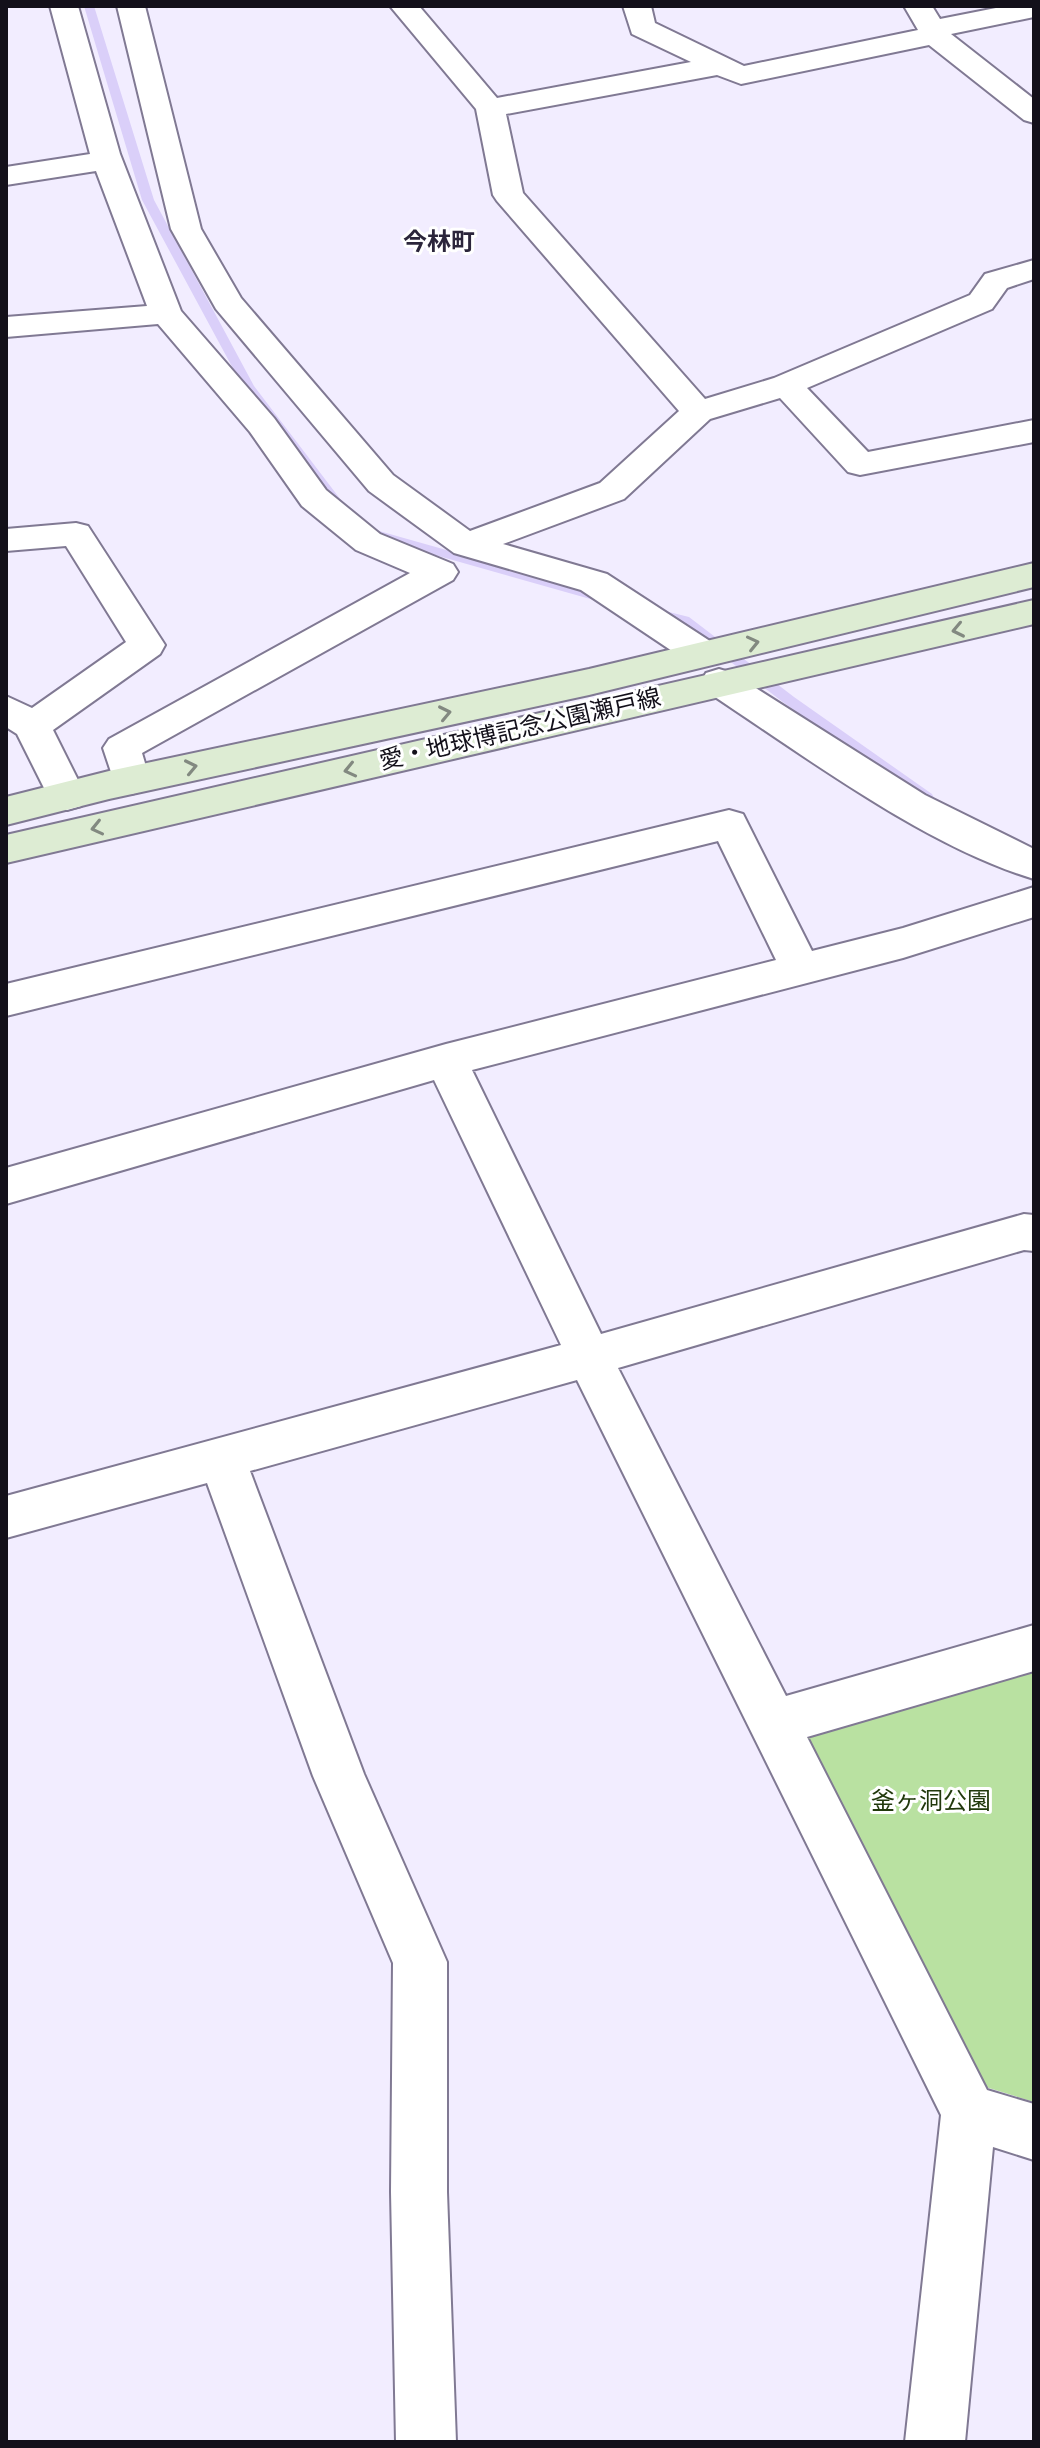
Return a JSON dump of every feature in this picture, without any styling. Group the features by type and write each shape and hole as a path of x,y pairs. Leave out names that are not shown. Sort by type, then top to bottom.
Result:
{"main road":[{"name":"愛・地球博記念公園瀬戸線","path":"6,849 711,668 1034,575"},
{"name":"愛・地球博記念公園瀬戸線","path":"6,811 131,780 711,668 1034,612"}],"street":[{"path":"64,6 108,160 166,314 262,425 314,498 368,542 440,572 122,748 131,780"},
{"path":"131,6 186,229 227,302 381,483 466,545 594,582 831,754 980,844 1034,865"},
{"path":"404,6 490,108 508,195 698,412"},
{"path":"637,6 642,28 741,75 928,23 1034,9"},
{"path":"928,23 1034,114"},
{"path":"490,108 718,66"},
{"path":"6,176 108,160"},
{"path":"466,545 612,491 698,412 786,385 981,302 996,281 1034,269"},
{"path":"6,327 166,314"},
{"path":"786,385 860,464 1034,431"},
{"path":"6,540 76,534 147,645 19,717 67,796"},
{"path":"6,1000 729,824 801,969"},
{"path":"6,1186 446,1060 903,943 1034,902"},
{"path":"446,1060 589,1357 969,2112 935,2442"},
{"path":"6,1517 589,1357 1024,1232 1034,1233"},
{"path":"222,1459 339,1776 420,1962 419,2192 426,2442"},
{"path":"773,1723 1034,1648"},
{"path":"969,2112 1034,2132"}],"green space":[{"name":"釜ヶ洞公園","path":"1034,1662 1034,2102 950,2076 785,1737"}],"waterway":[{"path":"89,6 148,200 249,387 340,507"},
{"path":"372,533 608,600"},
{"path":"653,612 684,620 789,700 927,798"}],"district":[{"name":"今林町","path":"439,242"}]}
